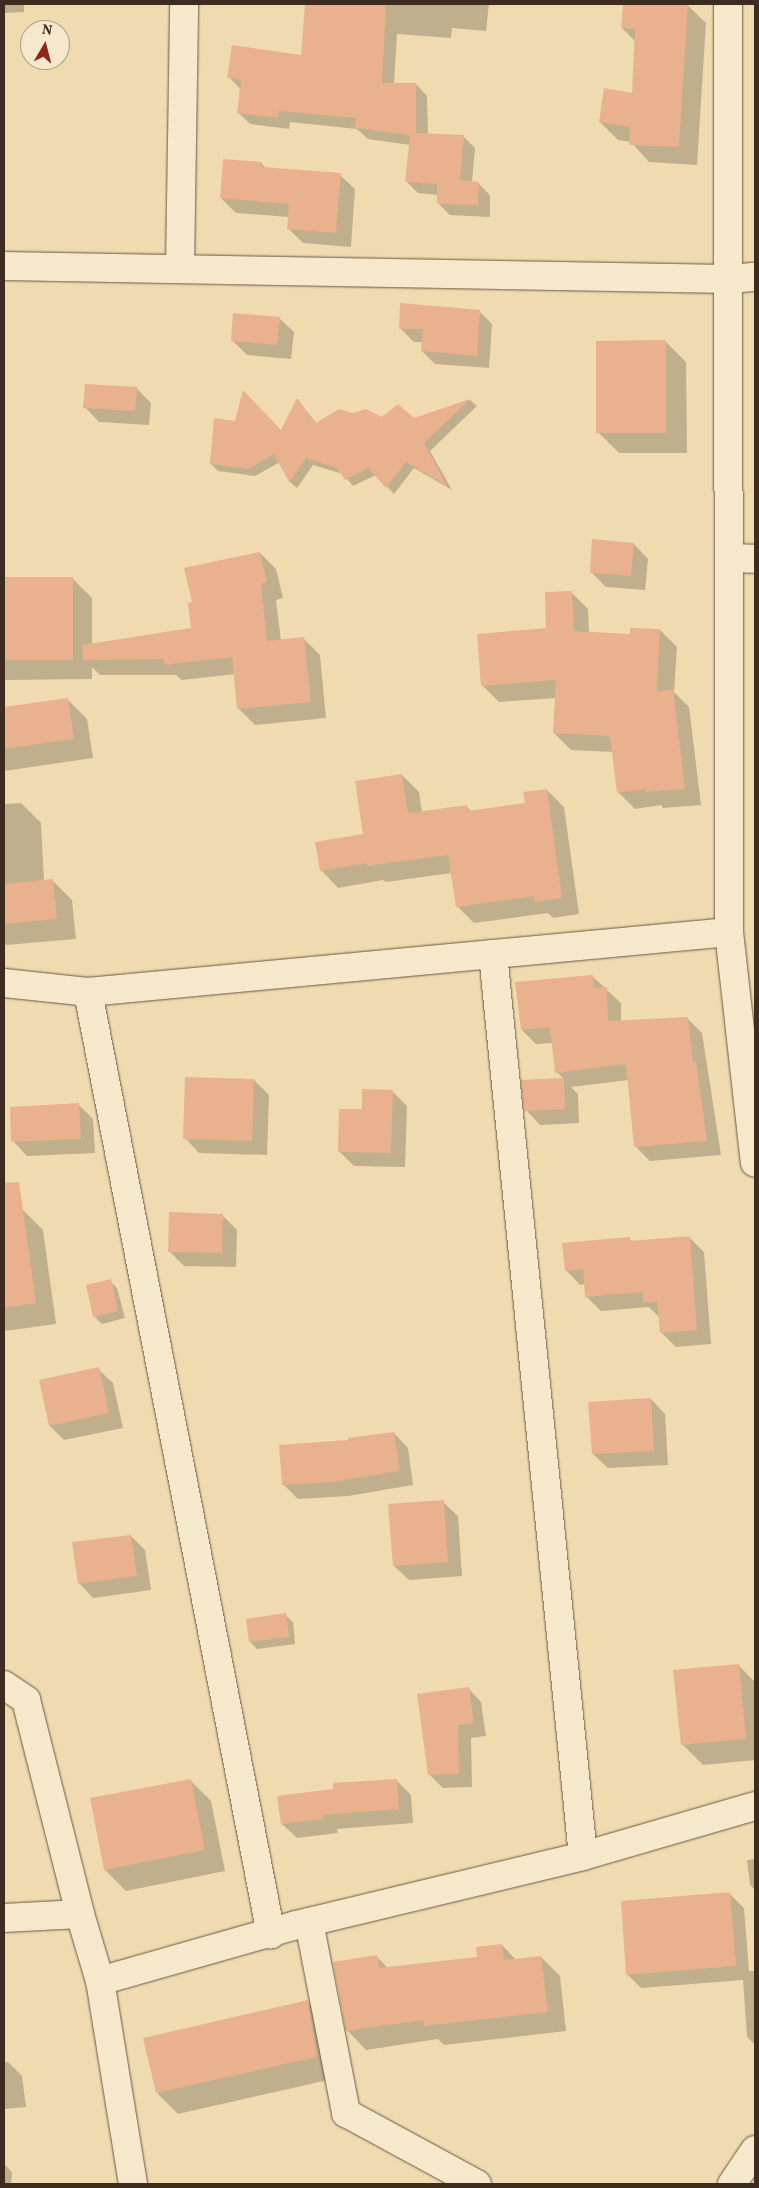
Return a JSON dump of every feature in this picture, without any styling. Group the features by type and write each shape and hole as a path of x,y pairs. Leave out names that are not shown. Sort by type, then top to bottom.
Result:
{"street":[{"path":"180,268 184,4"},
{"path":"728,4 742,278 742,558 729,932 755,1163"},
{"path":"4,266 742,278"},
{"path":"4,983 88,992 729,932"},
{"path":"493,954 583,1856"},
{"path":"88,992 271,1934"},
{"path":"4,1685 26,1700 80,1914 100,1981 133,2184"},
{"path":"100,1981 309,1922 583,1856 755,1806"},
{"path":"4,1918 80,1914"},
{"path":"309,1922 346,2113 477,2184"},
{"path":"732,2184 755,2150"}],"building":[{"path":"305,4 386,4 382,83 416,83 416,133 464,135 460,180 479,182 478,205 437,204 437,184 405,182 410,135 355,128 356,118 279,111 278,118 237,113 241,80 227,78 232,45 301,55"},
{"path":"623,4 688,4 679,147 629,145 630,127 599,122 604,88 632,93 635,29 621,28"},
{"path":"223,159 262,162 262,167 341,173 336,233 287,229 289,204 220,198"},
{"path":"400,303 480,310 477,356 421,351 423,329 399,329"},
{"path":"233,313 280,317 277,345 231,341"},
{"path":"666,340 666,433 596,433 596,341"},
{"path":"85,384 137,387 135,411 83,408"},
{"path":"243,390 281,430 297,398 316,423 339,409 353,413 366,409 382,417 398,404 414,418 470,399 424,443 447,486 406,462 386,488 368,468 345,480 337,468 306,458 289,482 274,454 248,469 210,464 214,418 235,421"},
{"path":"592,539 634,543 631,576 590,573"},
{"path":"260,552 267,582 261,584 267,641 304,637 311,702 237,709 232,657 164,665 164,659 83,660 82,645 191,628 188,603 192,602 184,568"},
{"path":"4,577 73,577 73,660 4,660"},
{"path":"572,591 574,631 630,634 630,628 660,629 657,692 673,689 685,789 645,792 645,789 617,793 610,736 553,733 556,680 481,686 477,634 546,628 545,592"},
{"path":"68,698 74,739 4,749 4,707"},
{"path":"402,774 408,813 467,805 468,811 525,803 523,792 547,789 562,898 535,902 534,896 456,907 448,855 367,866 367,863 320,871 315,842 363,834 355,781"},
{"path":"53,879 57,919 4,924 4,884"},
{"path":"593,975 594,988 607,987 608,1021 688,1017 693,1062 696,1061 707,1141 634,1147 626,1064 555,1073 550,1027 521,1030 515,982"},
{"path":"185,1077 254,1079 252,1141 183,1139"},
{"path":"564,1078 565,1109 524,1111 521,1080"},
{"path":"362,1089 393,1090 391,1153 338,1152 339,1109 362,1109"},
{"path":"79,1103 81,1139 11,1142 10,1107"},
{"path":"19,1182 36,1303 4,1308 4,1183"},
{"path":"169,1212 223,1214 222,1253 168,1252"},
{"path":"690,1236 697,1330 660,1333 657,1302 643,1303 643,1292 585,1297 583,1269 565,1271 562,1243 630,1237 630,1241"},
{"path":"111,1279 118,1311 93,1317 86,1285"},
{"path":"99,1367 109,1413 49,1426 39,1380"},
{"path":"651,1398 654,1451 592,1454 588,1402"},
{"path":"394,1432 400,1471 333,1482 282,1485 279,1445 348,1440 348,1438"},
{"path":"444,1500 448,1562 393,1566 388,1504"},
{"path":"131,1535 137,1576 78,1584 72,1542"},
{"path":"286,1613 289,1637 249,1642 246,1619"},
{"path":"739,1664 746,1739 681,1745 673,1670"},
{"path":"469,1687 474,1723 458,1725 459,1774 428,1775 417,1694"},
{"path":"191,1779 205,1850 104,1870 90,1798"},
{"path":"397,1779 399,1809 323,1815 324,1819 281,1824 277,1796 333,1789 333,1783"},
{"path":"730,1892 736,1966 626,1975 621,1901"},
{"path":"502,1944 504,1960 541,1956 548,2012 424,2026 423,2020 346,2031 333,1962 377,1955 379,1968 477,1957 476,1947"},
{"path":"308,2000 317,2057 156,2093 143,2038"}]}
